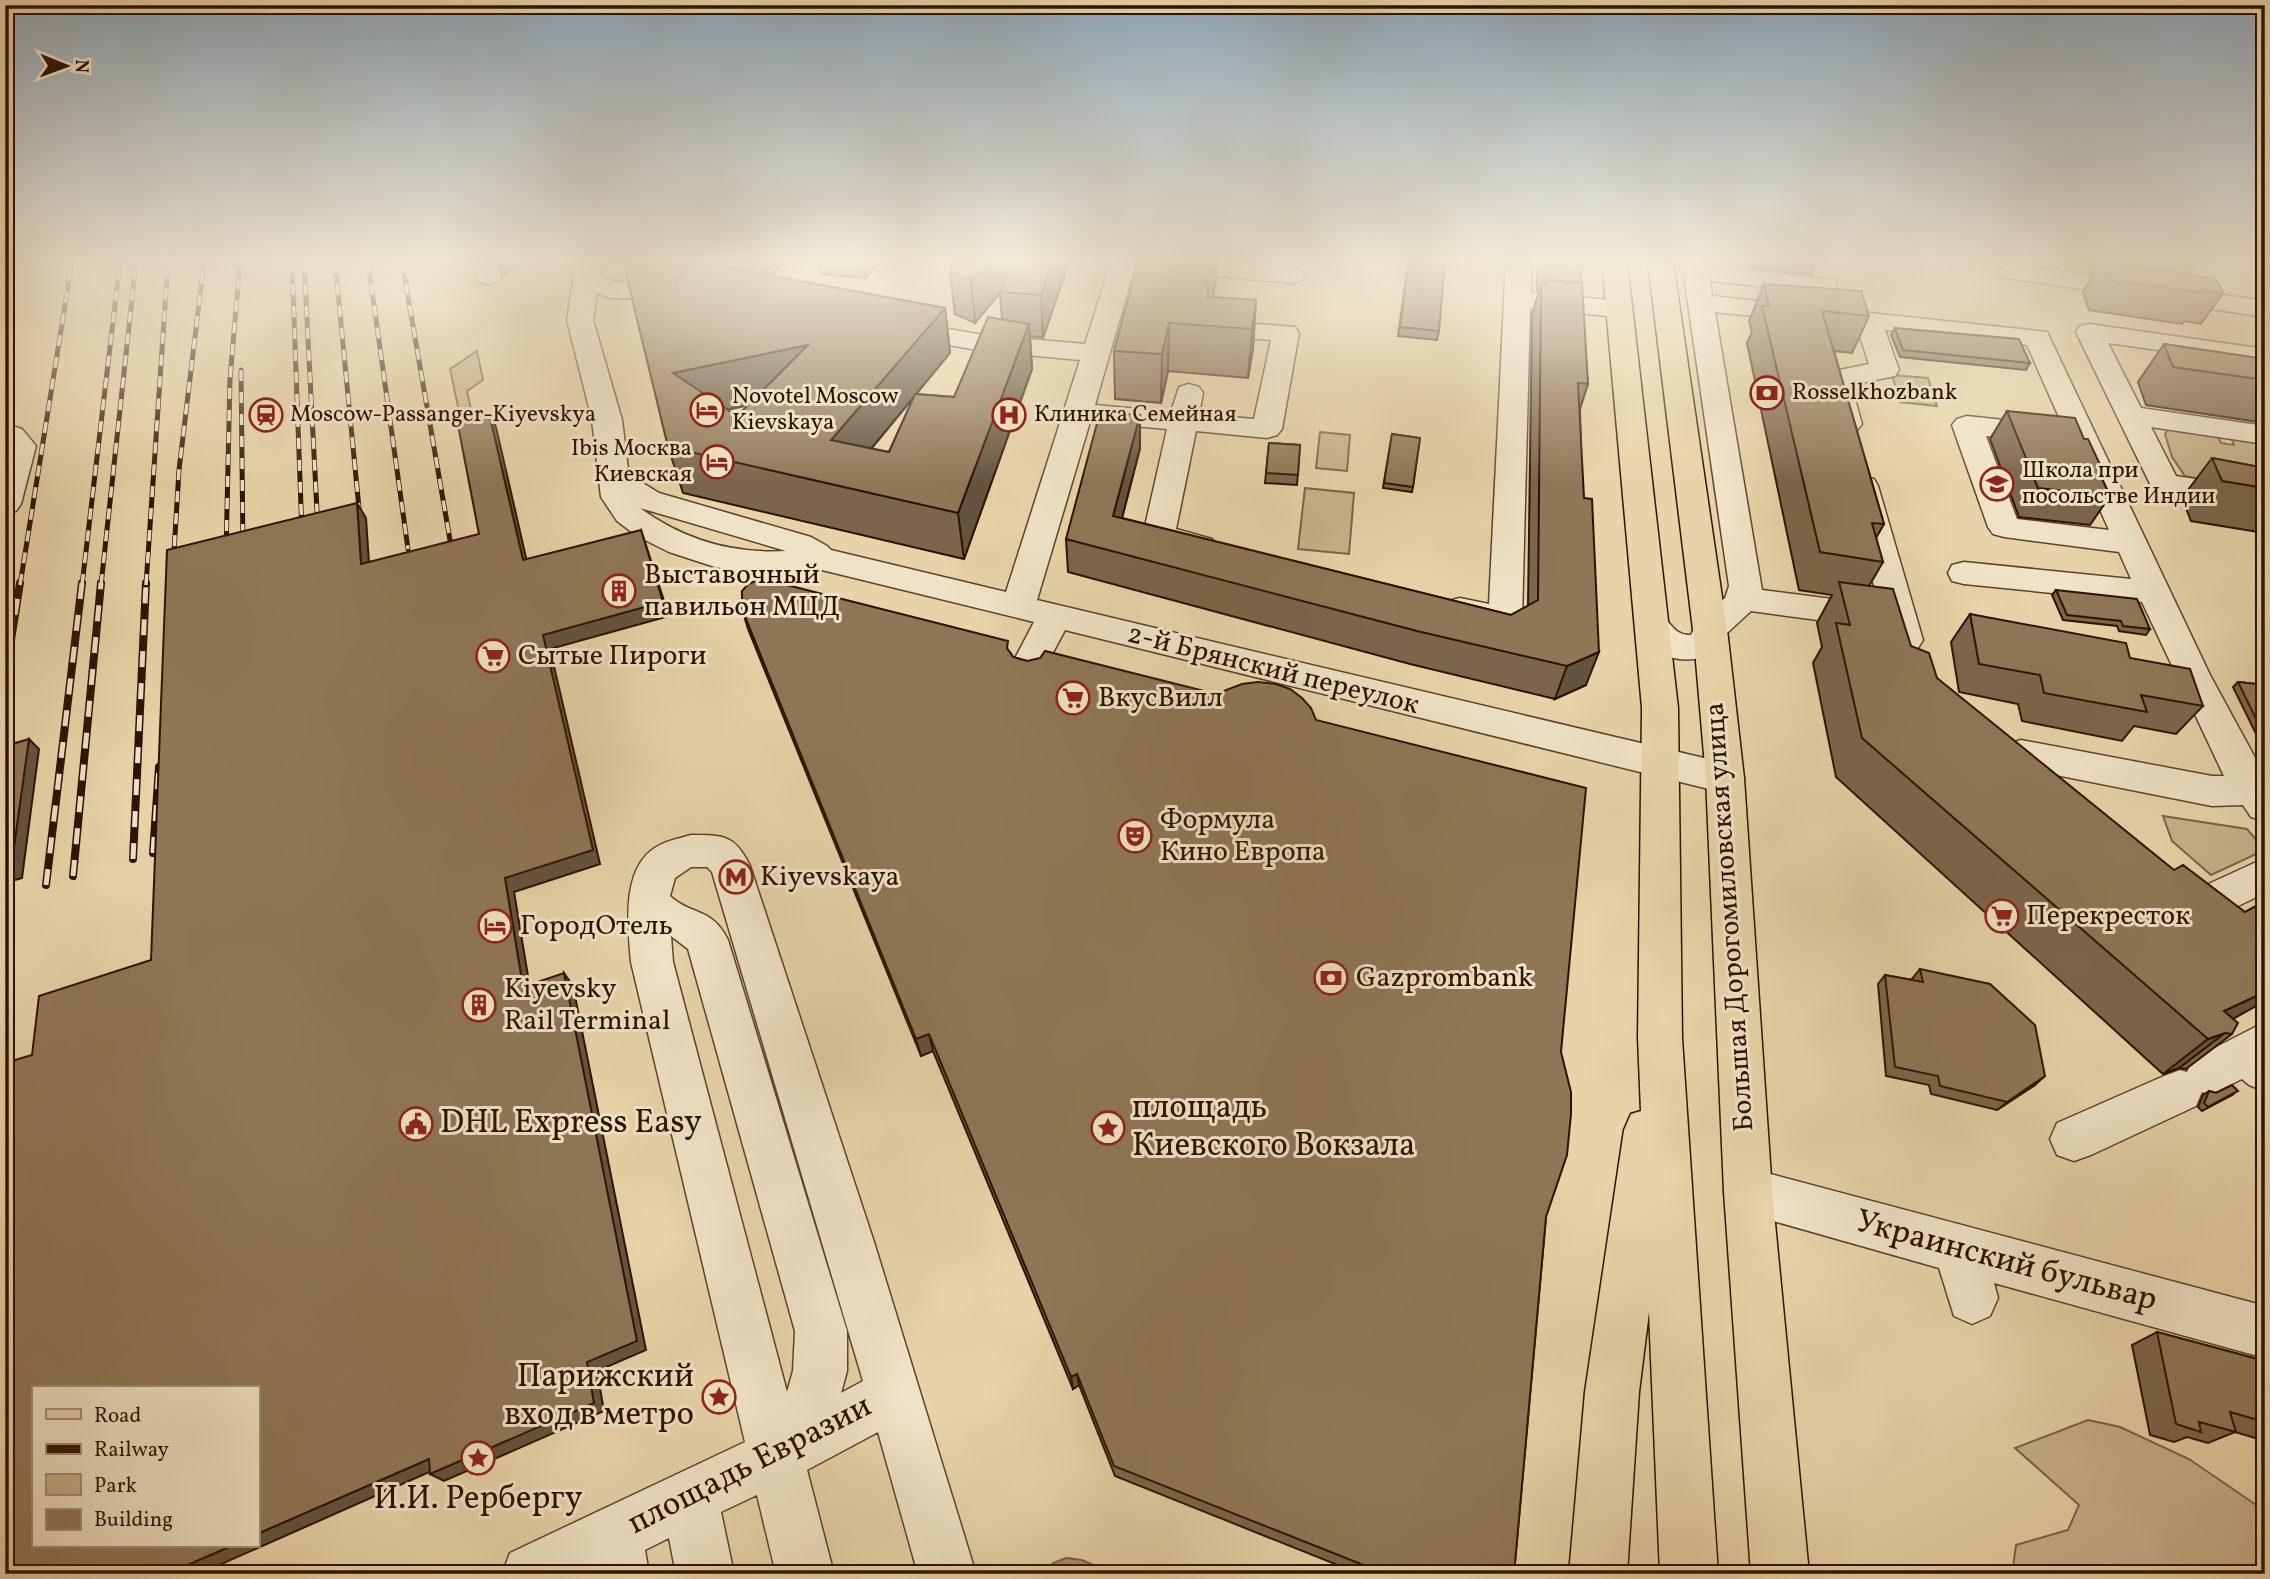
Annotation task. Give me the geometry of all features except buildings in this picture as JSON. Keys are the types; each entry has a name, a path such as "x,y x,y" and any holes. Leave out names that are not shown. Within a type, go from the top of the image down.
{"main road":[{"name":"Большая Дорогомиловская улица","path":"1620,336 1653,624 1662,764 1660,1038 1689,1574"},
{"name":"Большая Дорогомиловская улица","path":"1670,336 1710,634 1725,778 1748,1192 1780,1574"},
{"path":"1598,1574 1612,1392 1660,1038"}],"street":[{"path":"592,336 614,470"},
{"path":"941,336 983,343 1096,353"},
{"path":"1018,607 1101,336"},
{"path":"1077,412 1186,407 1266,429 1284,336"},
{"path":"1438,604 1505,620 1514,336"},
{"path":"1653,624 1663,640 1684,648 1703,645 1744,599 1744,569 1705,336"},
{"path":"1873,336 1885,370 1835,379 1899,618 1916,671"},
{"path":"2037,336 2192,675 2258,798"},
{"path":"2091,336 2164,483 2265,500"},
{"path":"2115,336 2265,357"},
{"path":"1186,407 1158,535 1225,551"},
{"path":"2130,415 2265,435"},
{"path":"2082,438 1967,425 2004,527 2130,543"},
{"path":"5,436 12,435 21,446 5,504"},
{"name":"2-й Брянский переулок","path":"614,470 627,487 648,500 800,544 822,559"},
{"name":"2-й Брянский переулок","path":"614,470 617,497 628,514 680,545 715,556 757,563 822,559 1725,778"},
{"path":"715,556 711,550 712,543 718,536 728,531 750,531"},
{"path":"1964,573 2153,592"},
{"path":"1744,599 1899,618"},
{"path":"1029,666 1054,617"},
{"path":"2152,667 2192,675"},
{"path":"2042,793 2006,752 2258,798"},
{"path":"805,1574 652,962 650,881 668,859 697,849 718,851 730,866 849,1242 947,1574"},
{"path":"2157,887 2188,913 2265,874"},
{"path":"649,901 664,916 691,925 707,940 821,1331 820,1371 808,1411 775,1457"},
{"path":"2074,1139 2233,1066"},
{"name":"Украинский бульвар","path":"1748,1192 2265,1332"},
{"path":"1960,1250 1972,1298"},
{"name":"площадь Евразии","path":"530,1574 616,1555 690,1497 775,1457 893,1394"},
{"path":"690,1497 705,1574"}],"green space":[{"path":"477,351 483,380 467,391 476,432 464,435 450,369"},
{"path":"1892,375 1928,378 1937,406 1900,402"},
{"path":"2170,427 2216,433 2221,443 2234,445 2230,435 2265,440 2265,494 2185,476 2172,457 2165,434"},
{"path":"1320,432 1350,435 1347,471 1316,468"},
{"path":"1305,488 1354,493 1349,554 1298,549"},
{"path":"2163,816 2247,829 2265,850 2211,875 2172,841"},
{"path":"2088,1420 2120,1427 2189,1459 2265,1511 2265,1574 2012,1574 2016,1545 2068,1530 2079,1505 2015,1448"}],"shaded area":[{"path":"1066,1558 1082,1560 1113,1574 1044,1574 1053,1563"}],"railway":[{"path":"20,585 60,336"},
{"path":"82,585 111,336"},
{"path":"101,585 128,336"},
{"path":"146,585 163,336"},
{"path":"173,568 179,470 195,336"},
{"path":"226,553 230,379 234,336"},
{"path":"295,336 302,534"},
{"path":"308,336 318,530"},
{"path":"342,336 359,508"},
{"path":"378,336 408,549"},
{"path":"415,336 450,540"},
{"path":"241,370 243,549"},
{"path":"5,678 20,583"},
{"path":"46,885 82,583"},
{"path":"73,876 101,583"},
{"path":"133,859 146,583"},
{"path":"153,853 159,767"}],"place":[{"name":"Rosselkhozbank","path":"1767,393"},
{"name":"Novotel Moscow Kievskaya","path":"707,410"},
{"name":"Moscow-Passanger-Kiyevskya","path":"266,415"},
{"name":"Клиника Семейная","path":"1009,415"},
{"name":"Ibis Москва Киевская","path":"717,462"},
{"name":"Школа при посольстве Индии","path":"1997,484"},
{"name":"Выставочный павильон МЦД","path":"619,591"},
{"name":"Сытые Пироги","path":"493,656"},
{"name":"ВкусВилл","path":"1073,698"},
{"name":"Формула Кино Европа","path":"1135,836"},
{"name":"Kiyevskaya","path":"736,877"},
{"name":"Перекресток","path":"2002,916"},
{"name":"ГородОтель","path":"495,926"},
{"name":"Gazprombank","path":"1331,978"},
{"name":"Kiyevsky Rail Terminal","path":"479,1005"},
{"name":"DHL Express Easy","path":"416,1124"},
{"name":"площадь Киевского Вокзала","path":"1108,1128"},
{"name":"Парижский вход в метро","path":"719,1397"},
{"name":"И.И. Рербергу","path":"478,1458"}]}
